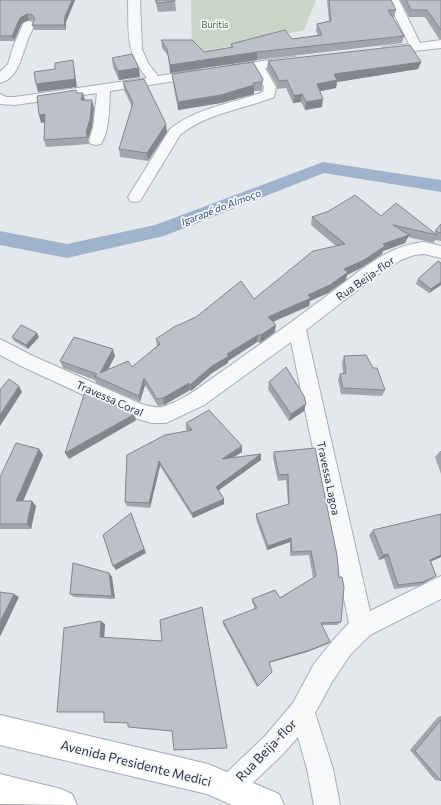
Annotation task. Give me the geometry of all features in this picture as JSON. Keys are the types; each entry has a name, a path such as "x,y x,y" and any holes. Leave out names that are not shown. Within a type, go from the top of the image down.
{"main road":[{"name":"Avenida Presidente Medici","path":"0,730 208,779 268,805"},
{"path":"0,789 61,805"}],"street":[{"path":"134,0 136,49 142,64 156,81"},
{"path":"393,0 416,46"},
{"path":"0,79 11,69 14,64 19,47 29,24"},
{"path":"378,51 441,44"},
{"path":"1,100 15,101 104,89 214,71 302,60"},
{"path":"135,197 175,132 182,126 209,113 269,94 270,87 257,65"},
{"path":"96,141 100,127 104,89"},
{"name":"Rua Beija-flor","path":"297,328 342,292 395,256 412,249 424,248 441,252"},
{"name":"Travessa Coral","path":"0,346 27,361 138,411 152,415 166,416 198,399 297,328"},
{"name":"Travessa Lagoa","path":"297,328 362,627"},
{"name":"Rua Beija-flor","path":"228,788 274,745 302,712 323,673 342,647 362,627 441,586"},
{"name":"Rua Beija-flor","path":"302,712 318,756 324,782 327,805"}],"green space":[{"name":"Buritis","path":"191,0 316,0 304,30 192,54"}],"building":[{"path":"0,0 72,0 65,17 64,25 32,25 35,18 32,15 27,14 20,18 12,36 0,36"},
{"path":"156,0 175,0 175,1 157,3"},
{"path":"329,0 391,0 396,10 388,10 404,36 257,52 170,65 167,49 161,40 192,40 204,52 233,47 231,44 285,30 292,39 322,35 317,24 331,21"},
{"path":"406,0 441,0 441,30 427,10 411,10"},
{"path":"410,45 421,62 334,74 337,80 317,84 323,99 306,102 302,94 294,96 287,80 278,81 278,78 268,61"},
{"path":"132,54 139,68 118,71 112,58"},
{"path":"73,60 75,79 36,84 34,72 55,69 55,63"},
{"path":"253,62 263,79 262,82 253,83 254,85 221,95 178,102 172,74"},
{"path":"144,79 166,124 147,153 119,149 133,103 123,82"},
{"path":"76,90 77,93 83,93 81,100 92,100 90,119 86,133 88,137 44,140 45,114 39,115 37,96"},
{"path":"355,195 381,216 396,203 437,235 393,225 409,235 383,244 385,246 364,260 344,269 348,272 330,285 308,295 311,298 268,317 276,325 227,354 229,356 212,366 190,385 189,383 163,398 157,399 144,378 139,396 94,376 97,374 60,361 74,337 113,349 100,373 128,361 132,367 160,344 156,339 174,327 196,317 241,281 254,299 313,251 345,244 312,217 329,211"},
{"path":"441,224 441,233 435,231"},
{"path":"438,261 441,263 441,282 431,289 418,279"},
{"path":"21,325 37,333 26,345 12,337"},
{"path":"366,355 373,368 377,368 385,390 343,388 340,374 346,373 344,356"},
{"path":"286,367 304,396 306,404 291,414 269,382"},
{"path":"9,379 19,386 0,415 0,390"},
{"path":"85,392 134,413 133,415 65,453"},
{"path":"209,410 242,446 222,459 261,454 216,487 224,499 192,513 159,461 149,503 125,502 127,455 165,435 192,430 186,423"},
{"path":"16,443 39,449 16,501 32,501 27,524 0,524 0,477"},
{"path":"315,448 337,555 339,577 342,577 344,587 341,622 321,623 330,642 310,650 269,662 272,672 258,686 223,621 257,608 252,599 275,590 280,598 316,576 311,551 292,552 291,538 268,546 256,514 289,504 288,474 279,475 274,452"},
{"path":"131,513 144,549 113,566 103,535"},
{"path":"441,514 441,555 430,560 436,576 423,582 398,585 388,554 383,555 373,530"},
{"path":"73,563 109,573 112,596 70,594"},
{"path":"0,592 14,594 0,622"},
{"path":"202,607 227,748 174,750 172,731 128,727 128,723 104,722 104,712 57,712 64,628 101,621 100,637 162,641 160,620"},
{"path":"441,720 441,781 415,751"}],"waterway":[{"name":"Igarapé do Almoço","path":"0,238 67,251 158,231 323,167 441,186"}]}
